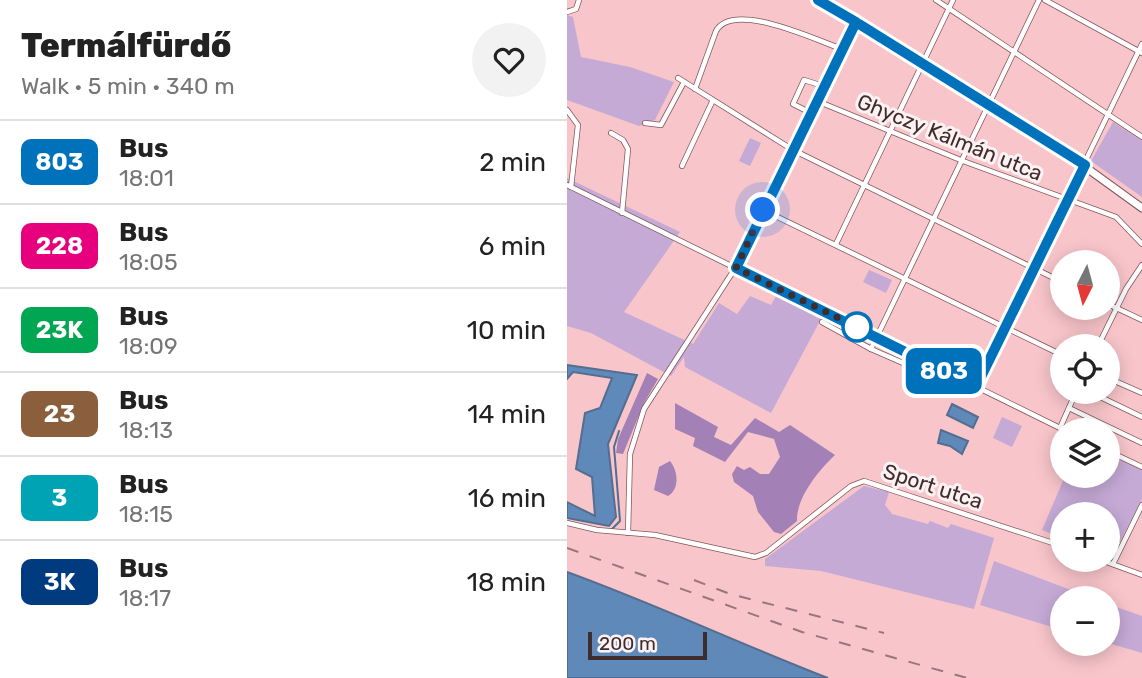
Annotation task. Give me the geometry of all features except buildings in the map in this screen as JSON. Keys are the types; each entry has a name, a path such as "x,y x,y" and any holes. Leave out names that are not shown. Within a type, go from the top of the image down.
{"main road":[{"path":"818,0 990,104 1085,165 1142,208"}],"street":[{"path":"567,12 576,9 579,0"},
{"path":"936,0 1142,137"},
{"path":"836,244 953,0"},
{"path":"871,349 1039,0"},
{"path":"1045,0 1140,52"},
{"path":"695,89 716,31 721,23 730,19 751,18 842,49"},
{"path":"628,533 630,454 641,416 736,268 856,22"},
{"path":"976,387 1142,44"},
{"path":"678,78 713,99 712,102 793,150 1050,276"},
{"path":"811,113 793,104 804,80 823,86"},
{"path":"645,123 661,125 684,82"},
{"name":"Ghyczy Kálmán utca","path":"817,101 963,161 1116,217 1142,244"},
{"path":"682,166 712,102"},
{"path":"567,110 578,125 569,186 1050,423"},
{"path":"611,133 623,140 628,149 622,212"},
{"path":"763,210 1050,349"},
{"path":"1120,301 1142,265"},
{"path":"1120,310 1142,320"},
{"path":"822,322 909,366"},
{"path":"1120,383 1142,393"},
{"path":"1066,418 1071,404"},
{"path":"1115,404 1142,417"},
{"path":"1069,408 1142,443"},
{"path":"1120,457 1142,467"},
{"name":"Sport utca","path":"567,523 588,529 655,535 755,557 767,553 851,486 864,481 1050,542"},
{"path":"1120,550 1142,505"},
{"path":"1120,567 1142,575"}],"shaded area":[{"path":"567,15 573,17 581,57 630,67 674,82 655,120 639,126 567,100"},
{"path":"1113,122 1142,141 1142,197 1091,161"},
{"path":"750,138 761,143 750,166 739,161"},
{"path":"567,178 680,232 624,312 693,344 719,303 737,314 750,296 771,305 776,296 821,319 771,413 685,367 684,357 671,376 591,333 567,326"},
{"path":"869,270 892,280 886,293 863,282"},
{"path":"647,373 658,379 644,403 623,454 616,453 618,439"},
{"path":"675,403 718,427 714,437 731,445 755,418 779,432 790,425 835,455 804,494 797,521 781,534 774,532 758,512 753,496 734,482 732,474 737,466 744,470 750,467 760,474 769,474 780,457 774,439 748,432 725,462 693,446 695,438 675,429"},
{"path":"1002,417 1022,426 1012,447 993,438"},
{"path":"1120,460 1142,470 1142,499 1120,542 1120,502 1054,502 1060,488 1120,488"},
{"path":"670,461 677,480 668,496 654,490 659,467"},
{"path":"864,486 889,492 885,505 892,514 928,524 930,521 948,528 951,524 994,538 974,609 821,571 765,566 765,559"},
{"path":"1050,511 1050,533 1042,530"},
{"path":"994,561 1060,586 1050,586 1050,626 980,605"},
{"path":"1120,608 1142,616 1142,653 1120,647"}],"water":[{"path":"567,365 637,375 608,444 616,517 609,526 567,518 567,502 595,516 592,477 576,469 585,413 600,408 612,378 573,372 567,379"},
{"path":"952,404 978,417 973,428 947,415"},
{"path":"941,430 968,441 962,454 950,446 938,443"},
{"path":"567,572 633,597 828,678 567,678"}],"waterway":[{"path":"611,530 620,521 614,447 619,431"}],"railway":[{"path":"567,548 802,632 967,678"},
{"path":"694,580 730,594 884,633"}],"bus line":[{"name":"803","path":"818,0 856,22 736,268 976,387 1085,165 859,24"}],"route":[{"path":"763,210 736,268 857,327"}]}
